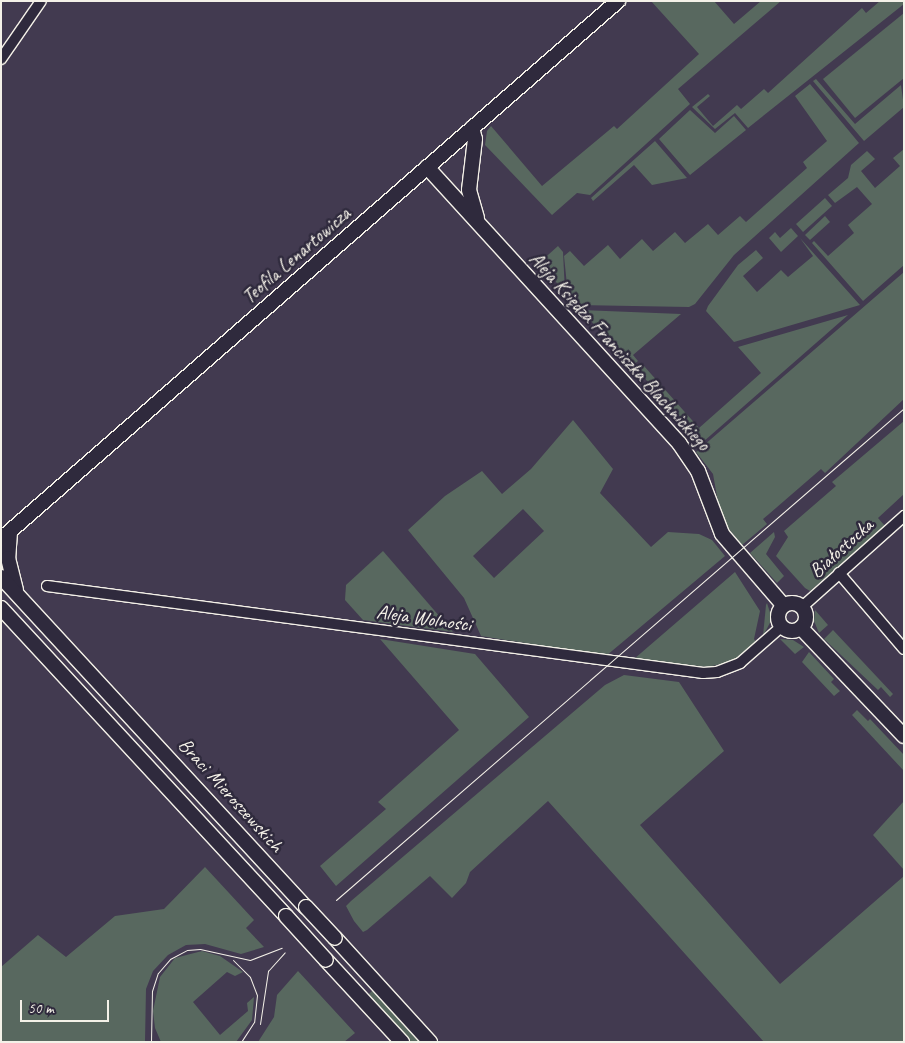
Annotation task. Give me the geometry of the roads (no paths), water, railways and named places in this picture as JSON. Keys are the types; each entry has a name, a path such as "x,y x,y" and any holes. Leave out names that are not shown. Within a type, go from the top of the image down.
{"street":[{"path":"1,59 41,1"},
{"name":"Teofila Lenartowicza","path":"4,535 618,1"},
{"name":"Aleja Księdza Franciszka Blachnickiego","path":"472,128 475,139 470,197 482,228"},
{"name":"Aleja Księdza Franciszka Blachnickiego","path":"427,168 679,443 698,471 722,534 783,606"},
{"name":"Białostocka","path":"802,607 904,516"},
{"path":"4,535 16,590"},
{"path":"838,573 904,649"},
{"name":"Braci Mieroszewskich","path":"1,577 16,590 430,1042"},
{"name":"Aleja Wolności","path":"47,586 703,673 740,664 782,627"},
{"path":"793,602 802,607 806,620 801,628 793,631 782,627 778,613 783,606 793,602"},
{"name":"Braci Mieroszewskich","path":"1,608 402,1042"},
{"path":"801,628 904,736"},
{"path":"340,975 356,962"}],"tram line":[{"path":"336,900 904,408"},
{"path":"151,1042 152,991 158,973 170,959 187,950 200,949 250,960 282,948"},
{"path":"260,1024 268,971 285,952"},
{"path":"233,960 250,977 257,995 254,1022 241,1042"}]}
